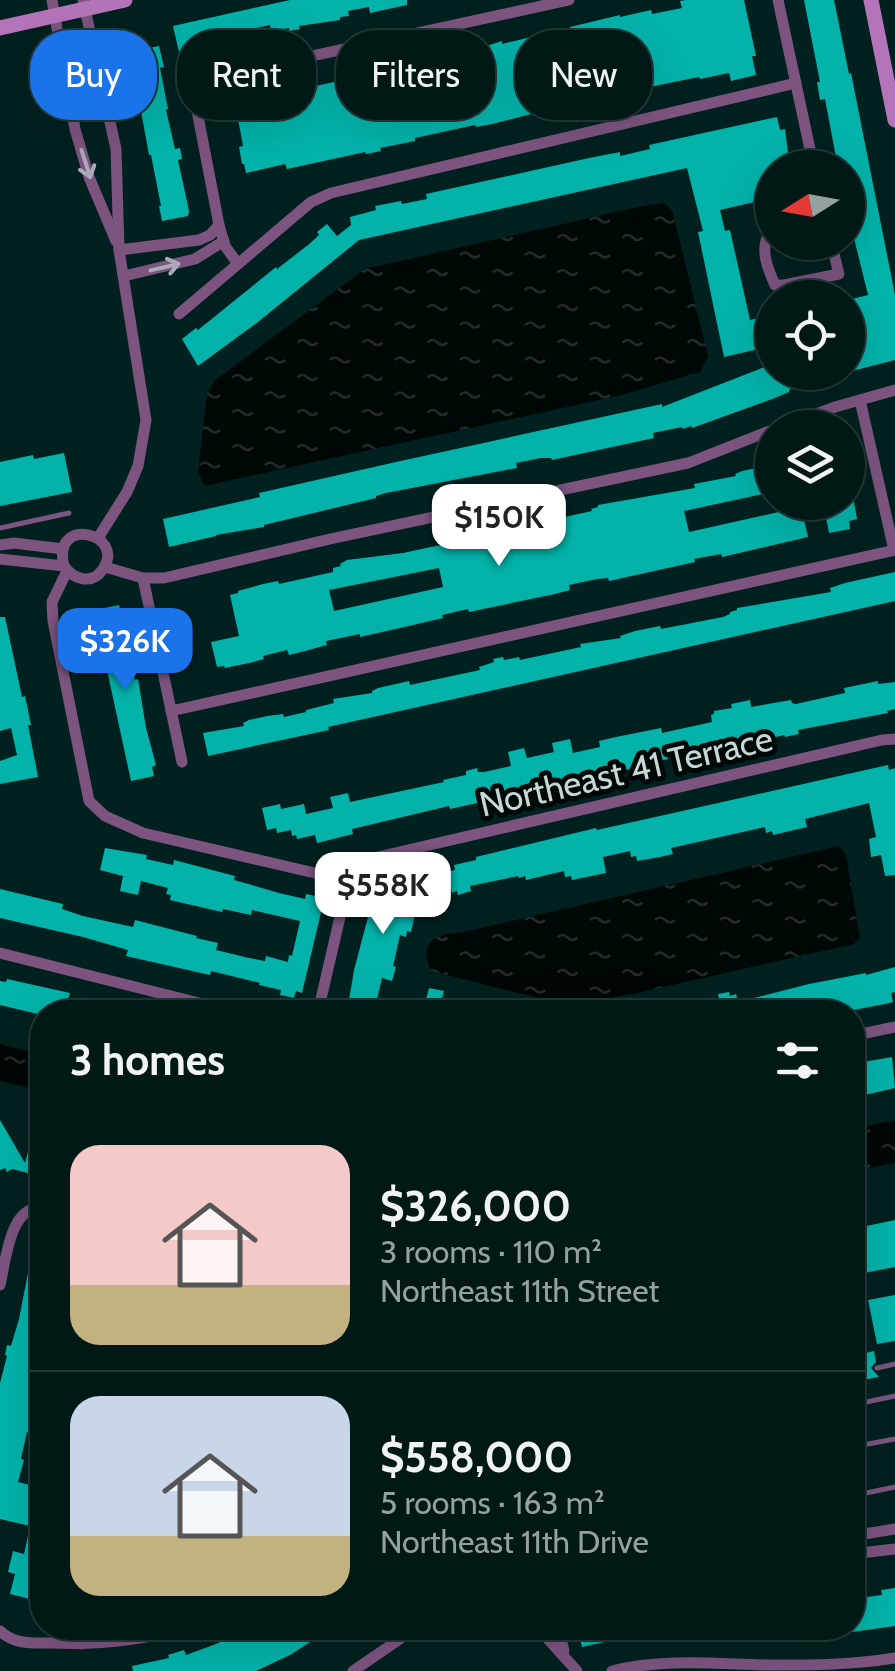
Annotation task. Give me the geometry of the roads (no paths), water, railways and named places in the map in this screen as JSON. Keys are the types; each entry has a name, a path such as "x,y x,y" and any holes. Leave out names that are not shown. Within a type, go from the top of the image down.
{"main road":[{"path":"0,28 54,8 125,0"},
{"path":"871,0 895,120"}],"street":[{"path":"238,264 225,246 193,90 202,80 569,0"},
{"path":"778,0 810,150"},
{"path":"84,4 116,149 119,250 146,420 138,466 127,492 98,538"},
{"path":"54,8 75,129 89,177 119,250"},
{"path":"179,314 311,202 331,193 796,83"},
{"path":"119,250 199,240 220,225"},
{"path":"124,276 195,259 224,240"},
{"path":"766,260 775,284 784,285 838,274 835,260"},
{"path":"831,410 895,390"},
{"path":"171,710 895,550 860,400"},
{"path":"105,567 143,578 164,578 688,463 755,437"},
{"path":"0,559 65,569 81,579 90,579 105,567 108,558 102,542 83,533 73,536 62,549 65,569 52,602 89,801 105,816 144,833 349,878 321,1000"},
{"path":"16,562 18,544"},
{"path":"0,545 62,549"},
{"path":"143,578 182,762"},
{"name":"Northeast 41 Terrace","path":"349,878 356,867 369,859 895,739"},
{"path":"0,953 186,1000"},
{"path":"865,1033 895,1027"},
{"path":"0,1284 15,1226 22,1213 30,1209"},
{"path":"865,1534 895,1529"},
{"path":"865,1552 895,1549"},
{"path":"0,1632 22,1643 134,1640"},
{"path":"81,1640 81,1644"},
{"path":"353,1671 398,1640"},
{"path":"549,1640 577,1671"},
{"path":"561,1640 565,1655"},
{"path":"612,1671 636,1665 740,1667 894,1658 895,1668"}],"lane":[{"path":"0,528 69,513"},
{"path":"878,1368 895,1364"},
{"path":"865,1402 895,1396"},
{"path":"865,1445 895,1439"},
{"path":"865,1493 895,1487"}],"water":[{"path":"664,203 672,210 708,356 700,372 622,395 205,486 198,472 207,394 214,381 365,269"},
{"path":"839,846 846,855 860,938 854,944 633,994 602,1000 546,1000 431,971 426,952 432,941"},
{"path":"0,1044 30,1052 30,1088 0,1081"},
{"path":"895,1120 895,1163 865,1169 865,1126"}]}
